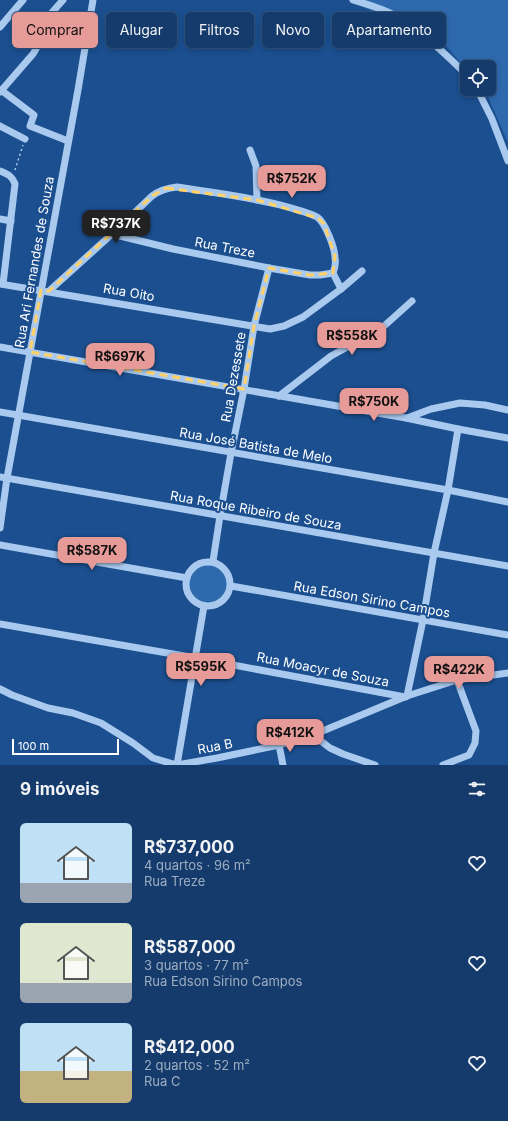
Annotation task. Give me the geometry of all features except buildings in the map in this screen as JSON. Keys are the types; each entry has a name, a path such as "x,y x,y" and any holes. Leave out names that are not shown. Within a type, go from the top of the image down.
{"street":[{"path":"0,26 23,0"},
{"path":"63,0 40,26 36,49 33,54 1,91 34,115 30,126 68,141"},
{"name":"Rua Ari Fernandes de Souza","path":"0,528 4,478 20,414 93,0"},
{"path":"353,0 392,14 405,21 460,69"},
{"path":"480,96 492,119 508,161"},
{"path":"0,126 25,139"},
{"path":"250,150 256,166 257,200"},
{"path":"0,171 10,175 15,184 2,284"},
{"path":"49,291 158,191 166,188 177,187 257,200 308,213 318,218 324,224 335,256 333,273 341,289"},
{"path":"0,219 11,221"},
{"name":"Rua Treze","path":"112,234 173,249 269,268 310,275 328,275 333,273"},
{"name":"Rua Dezessete","path":"213,561 254,326 269,268"},
{"name":"Rua Oito","path":"2,284 270,328 284,326 303,317 341,289 362,271"},
{"path":"279,396 331,356 383,327 412,301"},
{"path":"0,347 406,418 508,438"},
{"path":"406,418 431,408 460,404 485,405 508,410"},
{"name":"Rua José Batista de Melo","path":"0,412 20,414 508,502"},
{"path":"406,696 423,620 434,553 448,490 458,429"},
{"name":"Rua Roque Ribeiro de Souza","path":"4,478 508,566"},
{"path":"0,545 186,578"},
{"path":"206,561 213,561 224,568 228,573 231,579 231,586 225,599 219,604 204,606 192,599 186,585 186,578 194,566 206,561"},
{"name":"Rua Edson Sirino Campos","path":"231,586 508,635"},
{"path":"177,765 204,606"},
{"name":"Rua Moacyr de Souza","path":"0,624 406,696"},
{"name":"Rua B","path":"0,689 48,708 73,713 101,724 153,758 177,765 279,745 314,735 406,696 457,680 508,673"},
{"path":"443,765 469,755 475,743 476,731 457,680"},
{"path":"314,735 330,748 375,765"},
{"path":"279,745 283,765"}],"path":[{"path":"13,178 25,139"}],"highlighted area":[{"path":"166,188 257,200 318,218 324,224 335,256 333,273 310,275 269,268 254,326 244,389 30,352 41,290 49,291 152,196"}],"shaded area":[{"path":"348,0 508,0 508,143 488,96 496,96 496,60 460,60 460,62 446,46 446,12 374,12"},
{"path":"204,563 212,563 223,569 229,580 229,588 223,599 212,605 204,605 193,599 187,588 187,580 193,569"}]}
